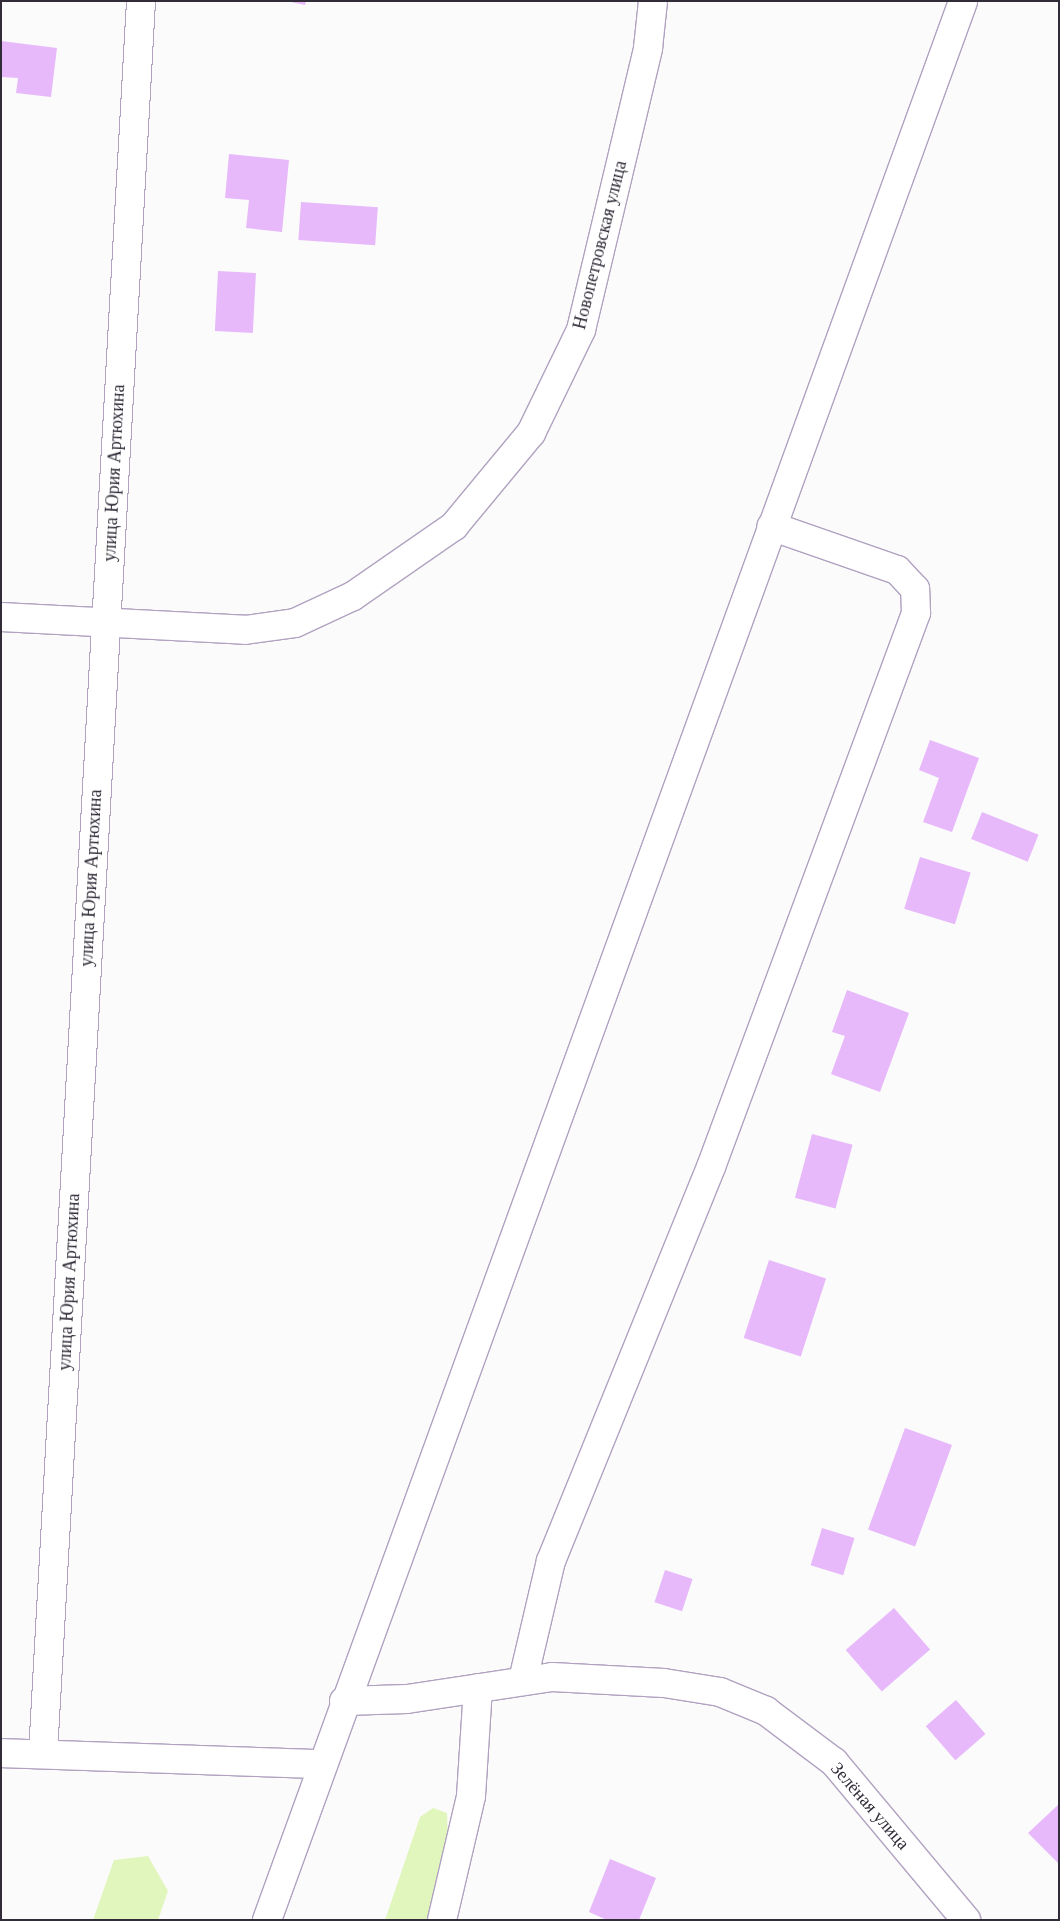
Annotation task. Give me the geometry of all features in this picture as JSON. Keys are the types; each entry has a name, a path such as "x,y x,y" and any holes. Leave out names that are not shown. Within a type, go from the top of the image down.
{"main road":[{"name":"улица Юрия Артюхина","path":"43,1754 141,1"},
{"name":"Новопетровская улица","path":"1,617 105,625 245,630 295,623 353,596 454,526 531,433 581,330 648,48 653,1"},
{"path":"267,1920 344,1700 963,1"},
{"path":"523,1680 551,1561 712,1167 916,613 915,589 897,570 771,526"},
{"name":"Зелёная улица","path":"344,1700 407,1699 552,1677 664,1684 720,1692 766,1711 834,1762 966,1920"},
{"path":"442,1920 471,1796 478,1688"},
{"path":"1,1753 323,1764"}],"green space":[{"path":"433,1808 447,1813 448,1841 427,1920 385,1920 420,1817"},
{"path":"148,1856 168,1891 158,1920 93,1920 114,1860"}],"building":[{"path":"286,1 306,1 305,5"},
{"path":"1,41 57,48 51,97 16,93 18,78 1,77"},
{"path":"229,154 289,160 282,232 246,228 249,200 225,198"},
{"path":"301,202 378,207 375,245 298,240"},
{"path":"218,271 256,273 253,333 215,331"},
{"path":"930,740 979,758 952,832 923,822 939,778 919,770"},
{"path":"982,812 1039,835 1028,862 971,839"},
{"path":"920,857 971,872 955,924 904,909"},
{"path":"847,990 909,1013 880,1092 831,1074 845,1036 832,1032"},
{"path":"812,1134 853,1145 835,1209 795,1198"},
{"path":"769,1260 826,1279 801,1357 744,1338"},
{"path":"905,1428 952,1445 915,1547 868,1529"},
{"path":"822,1528 855,1538 843,1575 811,1565"},
{"path":"665,1570 693,1579 682,1611 654,1602"},
{"path":"894,1608 930,1650 882,1691 846,1650"},
{"path":"956,1700 986,1734 955,1760 926,1726"},
{"path":"1059,1804 1059,1864 1028,1833"},
{"path":"610,1859 656,1878 639,1920 607,1920 589,1912"}]}
